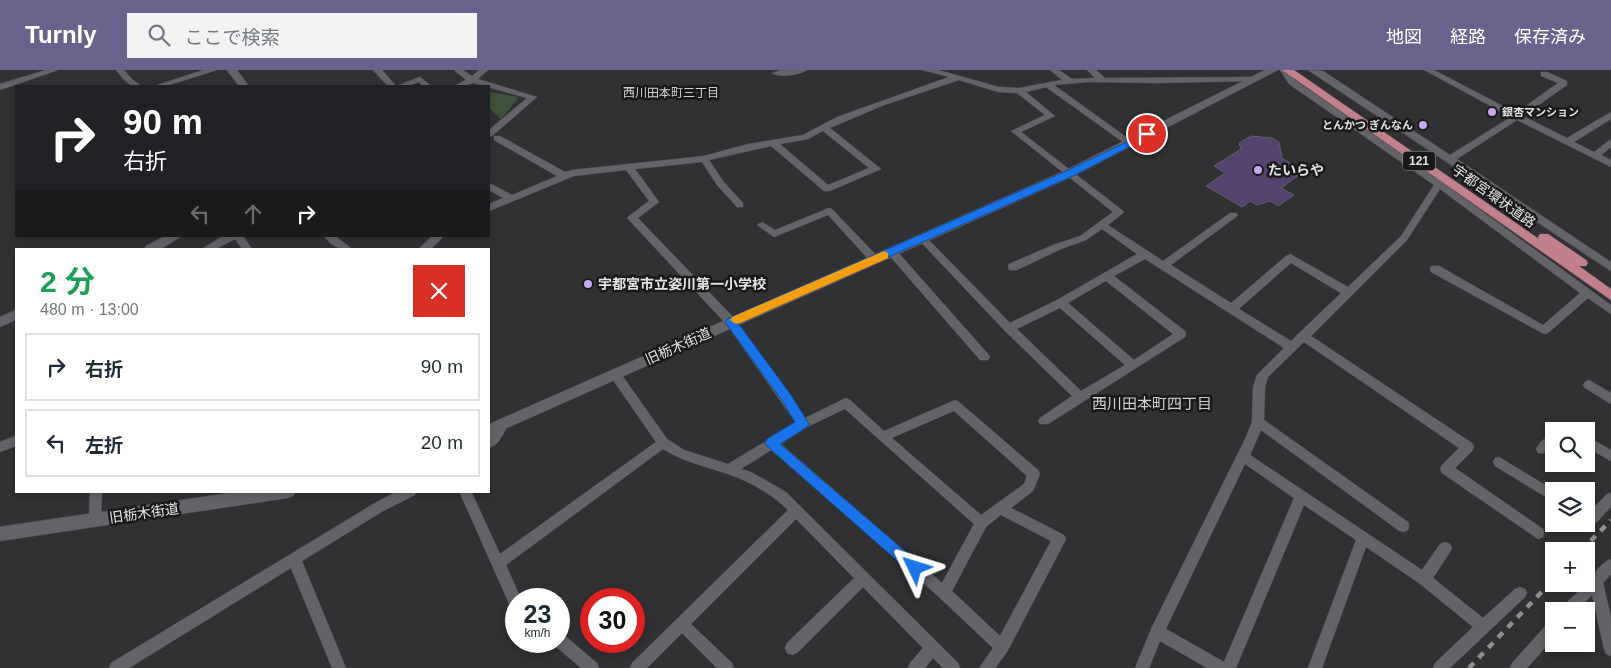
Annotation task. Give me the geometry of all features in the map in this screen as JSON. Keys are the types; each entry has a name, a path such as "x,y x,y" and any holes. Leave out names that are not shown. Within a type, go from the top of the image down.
{"highway":[{"name":"宇都宮環状道路","path":"1285,70 1555,250 1611,283"},
{"name":"宇都宮環状道路","path":"1304,70 1555,250 1611,295"}],"street":[{"path":"0,87 54,70"},
{"path":"120,70 135,85"},
{"path":"161,85 213,70"},
{"path":"232,70 243,85"},
{"path":"377,70 391,85"},
{"path":"458,70 472,80 490,85"},
{"path":"460,85 472,80 484,70"},
{"path":"776,73 803,70"},
{"path":"926,70 959,77 998,89 1019,91 1069,81 1253,79"},
{"path":"1054,70 1069,81"},
{"path":"1091,70 1103,80"},
{"path":"1147,70 1156,81"},
{"name":"旧栃木街道","path":"490,430 1070,174 1273,70"},
{"path":"1285,70 1292,82 1439,184 1611,310"},
{"path":"1312,70 1320,73 1611,267"},
{"path":"1428,70 1516,117 1611,164"},
{"path":"1450,159 1516,117 1564,83 1544,74"},
{"path":"490,208 572,173 704,159 748,147 805,137 881,103 959,77"},
{"path":"404,85 420,79 426,85"},
{"path":"1047,84 1130,144"},
{"path":"490,85 532,97 493,136 565,176"},
{"path":"1013,267 1057,247 1083,238 1119,212 1015,131 1051,116 1019,91"},
{"path":"1567,142 1611,115"},
{"path":"773,143 827,189 876,169 825,128"},
{"path":"1595,156 1611,142"},
{"path":"704,159 720,183 740,205"},
{"path":"629,168 654,202 632,218 731,322 803,424"},
{"path":"1142,668 1157,632 1258,422 1259,387 1263,375 1305,337 1404,238 1439,184"},
{"path":"490,187 510,198"},
{"path":"762,225 774,234 829,211 874,259"},
{"path":"1164,265 1233,215"},
{"path":"1102,225 1293,348"},
{"path":"209,248 230,237"},
{"path":"239,237 245,248"},
{"path":"330,237 334,242 345,248"},
{"path":"425,248 438,237"},
{"path":"152,248 167,238"},
{"path":"922,238 1009,328 1080,396"},
{"path":"892,252 984,357"},
{"path":"1009,328 1061,303 1146,254"},
{"path":"1232,308 1290,258 1350,293"},
{"path":"1435,270 1544,330 1588,292"},
{"path":"1044,420 1080,396 1133,366 1181,334 1106,276"},
{"path":"1061,303 1133,366"},
{"path":"0,322 15,314"},
{"path":"1305,337 1468,446 1446,469 1538,533"},
{"path":"616,374 663,443 680,454 747,476 782,496 953,668"},
{"path":"1589,385 1611,399"},
{"path":"729,470 803,424 846,403 981,523"},
{"path":"882,437 954,405 1034,474 1028,487 981,523 944,593"},
{"path":"1258,422 1403,526"},
{"path":"490,442 499,432 502,424"},
{"path":"0,447 15,441"},
{"path":"497,564 663,443"},
{"path":"771,443 944,593 1002,647"},
{"path":"1542,449 1545,446"},
{"path":"1595,446 1611,456"},
{"path":"1242,456 1424,579 1483,627"},
{"path":"1499,462 1545,491"},
{"path":"95,520 96,493"},
{"name":"旧栃木街道","path":"0,534 95,520 221,496 261,493"},
{"path":"116,668 379,507 408,493"},
{"path":"466,493 509,588"},
{"path":"1229,668 1301,496"},
{"path":"1595,515 1611,498"},
{"path":"986,668 1002,647 1059,539 1000,508"},
{"path":"637,668 796,511"},
{"path":"1315,668 1362,538"},
{"path":"1424,579 1445,548"},
{"path":"294,559 339,668"},
{"path":"1576,602 1611,565"},
{"path":"792,648 863,578"},
{"path":"1596,580 1611,649"},
{"path":"1440,668 1520,593"},
{"path":"682,624 727,668"},
{"path":"1157,632 1220,668"},
{"path":"1517,668 1545,637"},
{"path":"916,668 933,648"},
{"path":"570,649 592,668"}],"green space":[{"path":"490,92 519,97 501,119 490,109"}],"building":[{"name":"たいらや","path":"1251,136 1272,138 1279,142 1282,158 1296,167 1298,176 1281,188 1294,195 1278,206 1270,201 1257,205 1250,201 1242,207 1206,186 1225,173 1214,166 1241,149 1239,143"}],"railway":[{"path":"1590,542 1611,520"},
{"path":"1469,668 1545,588"}],"slow traffic":[{"path":"736,320 884,255"}],"place":[{"name":"銀杏マンション","path":"1492,112"},
{"name":"とんかつ ぎんなん","path":"1423,125"},
{"name":"たいらや","path":"1258,170"},
{"name":"宇都宮市立姿川第一小学校","path":"588,284"}],"district":[{"name":"西川田本町三丁目","path":"671,93"},
{"name":"西川田本町四丁目","path":"1152,403"}],"route":[{"path":"915,568 771,443 803,424 731,322 1070,174 1147,134"}]}
